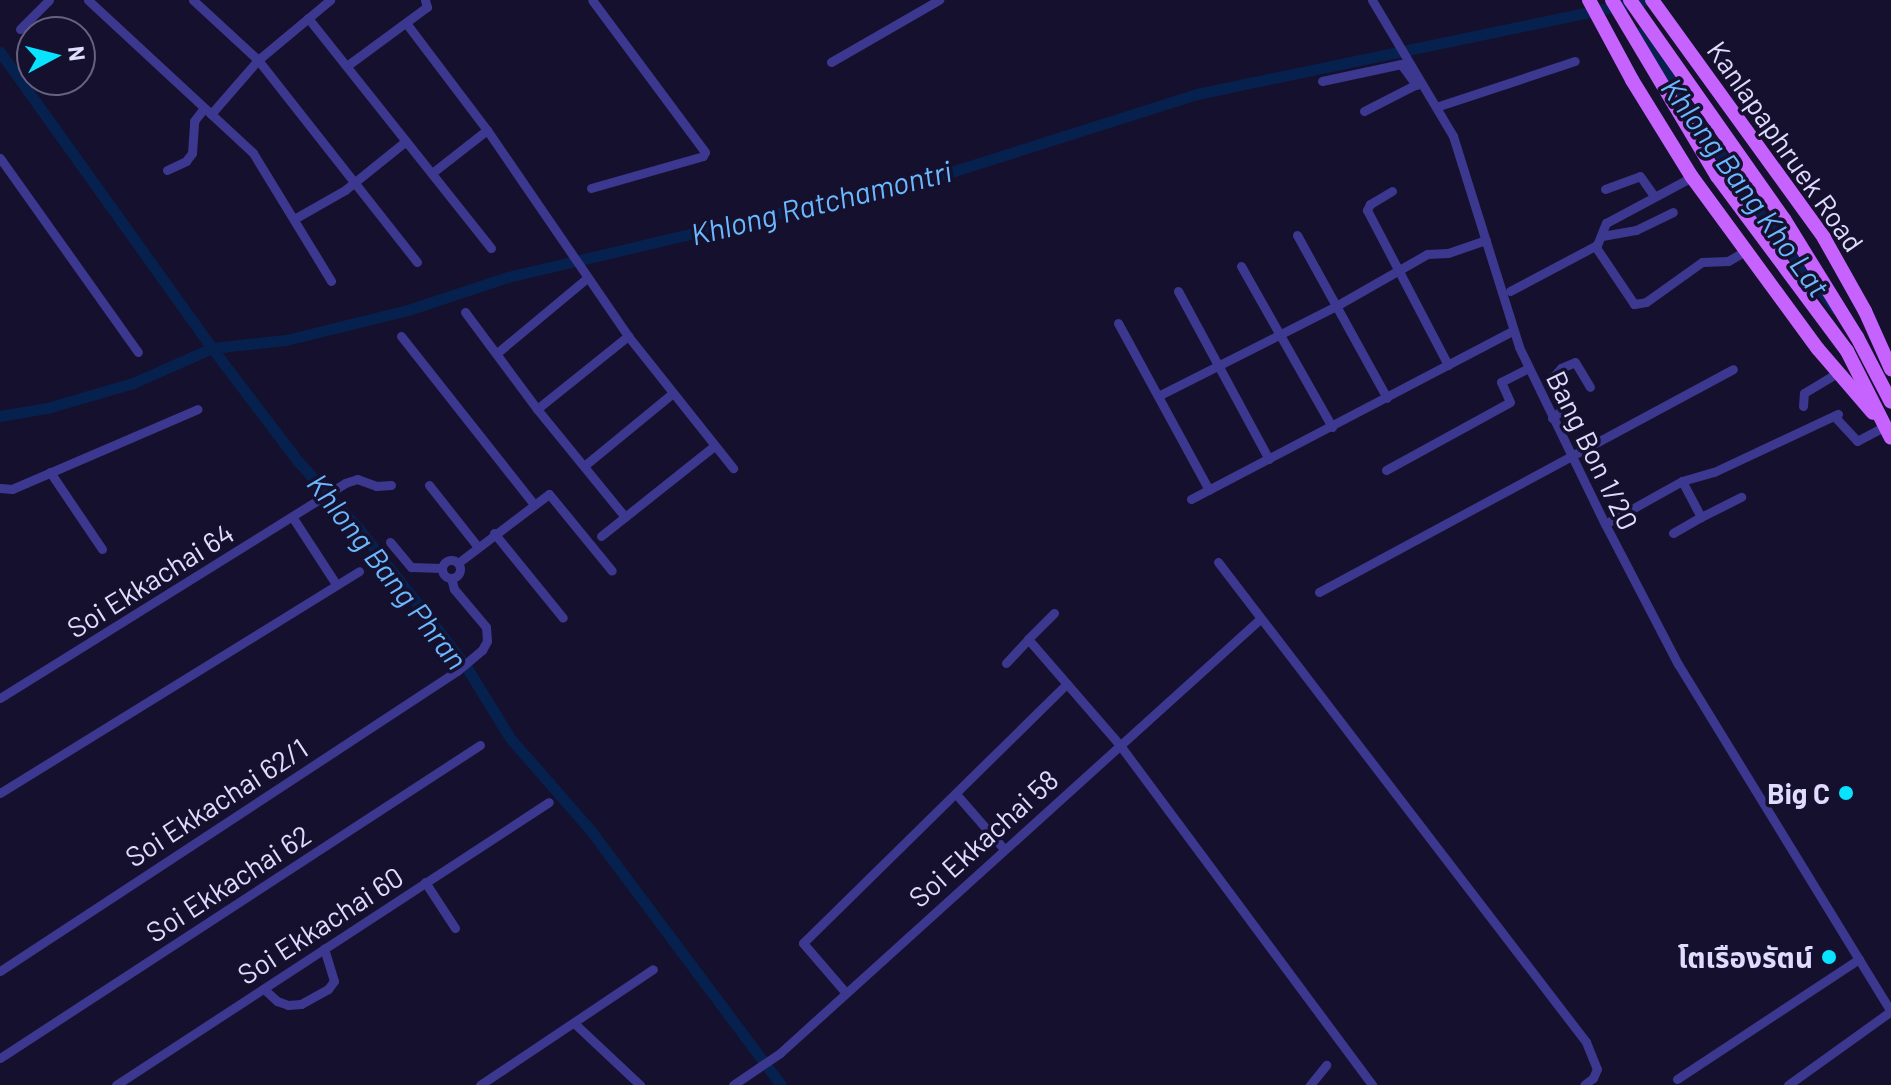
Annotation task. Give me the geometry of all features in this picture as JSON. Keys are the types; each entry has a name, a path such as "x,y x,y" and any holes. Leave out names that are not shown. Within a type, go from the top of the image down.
{"main road":[{"path":"1589,0 1692,177 1837,373 1884,428"},
{"path":"1612,0 1717,176 1860,374 1884,428"},
{"name":"Kanlapaphruek Road","path":"1630,0 1784,219 1857,337 1891,402"},
{"name":"Kanlapaphruek Road","path":"1652,0 1824,238 1865,311 1891,369"}],"street":[{"path":"33,16 49,0"},
{"path":"88,0 253,153 331,281"},
{"path":"193,0 258,60 417,262"},
{"path":"167,170 186,161 192,153 194,121 208,111 258,60 330,0"},
{"path":"348,65 427,7 425,0"},
{"path":"591,188 703,156 705,152 592,0"},
{"path":"831,62 939,0"},
{"name":"Bang Bon 1/20","path":"1372,0 1418,80 1439,106 1467,173 1513,331 1605,524 1692,689 1891,1011"},
{"path":"308,18 491,248"},
{"path":"406,23 487,130 628,336 733,468"},
{"path":"1439,106 1575,61"},
{"path":"1322,81 1401,64 1418,80 1364,111"},
{"path":"432,173 487,130"},
{"path":"294,219 355,182 406,141"},
{"path":"0,158 138,352"},
{"path":"1605,189 1640,176 1654,196"},
{"path":"1510,291 1595,246 1606,223 1692,177"},
{"path":"1392,191 1370,204 1367,210 1448,365"},
{"path":"1602,236 1636,230 1673,212"},
{"path":"1297,235 1387,398"},
{"path":"1158,396 1336,306 1433,252 1448,253 1486,240"},
{"path":"1595,246 1634,304 1646,302 1702,262 1728,261 1745,251"},
{"path":"1241,266 1332,427"},
{"path":"497,353 584,274"},
{"path":"1178,291 1269,459"},
{"path":"465,312 537,409 625,517"},
{"path":"1118,323 1209,490"},
{"path":"1191,499 1513,331"},
{"path":"401,336 533,503"},
{"path":"537,409 628,336"},
{"path":"1552,418 1563,409 1553,377 1561,368 1575,362 1590,387"},
{"path":"1386,470 1510,402 1501,382 1529,368"},
{"path":"1319,592 1572,459 1733,369"},
{"path":"1803,406 1804,393 1837,373"},
{"path":"584,466 673,393"},
{"path":"0,488 12,489 198,409"},
{"path":"1605,524 1682,481 1714,472 1836,415 1857,441 1884,428"},
{"path":"601,536 714,446"},
{"path":"50,472 102,549"},
{"name":"Soi Ekkachai 64","path":"0,698 345,483 357,479 376,486 391,485"},
{"path":"1682,481 1701,517"},
{"path":"429,485 478,547"},
{"path":"458,563 544,495 554,497 612,571"},
{"path":"1673,533 1741,497"},
{"path":"293,518 336,584"},
{"path":"494,533 563,618"},
{"path":"390,542 411,567 442,568 451,578 460,573 458,563"},
{"path":"442,568 449,560 458,563"},
{"path":"1218,562 1586,1042 1597,1069 1593,1078 1584,1085"},
{"path":"0,793 359,571"},
{"name":"Soi Ekkachai 62/1","path":"0,971 457,671 482,650 487,641 486,627 454,589 451,578"},
{"path":"1006,663 1054,613"},
{"name":"Soi Ekkachai 58","path":"733,1085 780,1053 1260,619"},
{"path":"1028,639 1119,744 1372,1085"},
{"path":"846,993 803,943 1067,684"},
{"name":"Soi Ekkachai 62","path":"0,1058 480,745"},
{"path":"956,794 1004,849"},
{"name":"Soi Ekkachai 60","path":"116,1085 549,802"},
{"path":"425,882 455,928"},
{"path":"264,989 277,1001 288,1005 301,1004 328,989 334,981 324,948"},
{"path":"1677,1079 1859,959"},
{"path":"480,1085 653,969"},
{"path":"1788,1085 1891,1011"},
{"path":"574,1023 640,1085"},
{"path":"1310,1085 1326,1065"}],"waterway":[{"name":"Khlong Ratchamontri","path":"0,416 47,408 133,383 212,348 286,340 408,310 508,277 951,172 1197,94 1645,0"},
{"name":"Khlong Bang Kho Lat","path":"1639,33 1760,214 1835,309"},
{"name":"Khlong Bang Phran","path":"0,52 212,348 297,460 358,528 438,630 467,668 510,738 591,831 781,1085"}],"place":[{"name":"Big C","path":"1846,793"},
{"name":"โตเรืองรัตน์","path":"1829,957"}]}
